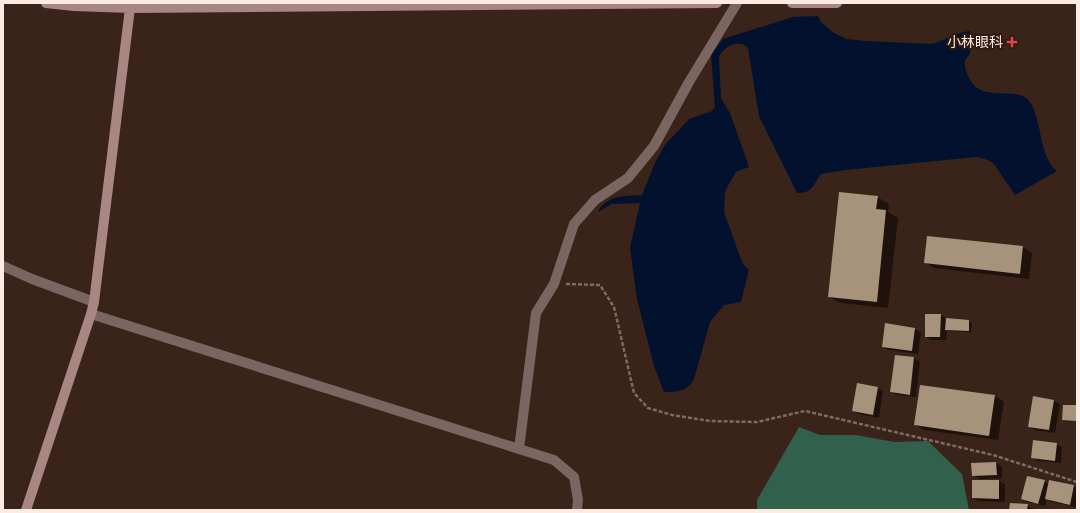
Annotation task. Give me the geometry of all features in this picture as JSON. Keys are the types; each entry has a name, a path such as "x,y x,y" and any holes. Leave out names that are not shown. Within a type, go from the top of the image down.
{"street":[{"path":"46,3 74,6 716,3"},
{"path":"519,450 536,312 554,284 574,224 595,200 628,178 654,146 689,82 737,3"},
{"path":"792,3 837,3"},
{"path":"26,510 94,302 131,5"},
{"path":"3,266 32,279 94,302"},
{"path":"91,314 554,460 574,477 578,500 577,510"}],"path":[{"path":"554,284 600,285 614,307 634,393 648,408 672,415 710,421 757,422 805,410 993,455 1077,482"}],"green space":[{"path":"799,427 820,435 856,435 894,442 928,441 962,474 969,510 757,510 757,500"}],"water":[{"path":"818,16 821,22 834,33 847,39 865,41 931,44 960,33 970,31 970,53 965,60 969,78 975,86 982,90 1017,94 1024,96 1029,101 1037,118 1043,147 1051,164 1057,171 1015,195 994,164 986,159 976,157 845,170 821,174 812,188 806,192 797,193 759,116 748,48 740,44 728,47 719,57 721,98 730,113 749,167 736,172 729,184 725,192 724,212 743,264 749,270 741,302 724,305 710,322 692,383 682,390 664,392 654,366 637,299 630,248 640,203 612,204 598,212 601,206 611,199 623,196 642,195 655,163 665,145 689,119 712,111 715,107 711,55 723,39 793,17"}],"building":[{"path":"839,192 878,196 876,209 886,210 877,302 828,297"},
{"path":"927,236 1023,246 1020,274 924,263"},
{"path":"925,314 941,314 940,337 925,337"},
{"path":"946,318 969,320 969,331 945,330"},
{"path":"885,323 915,328 912,351 882,347"},
{"path":"895,355 914,357 910,395 890,392"},
{"path":"857,383 878,387 873,415 852,411"},
{"path":"920,385 995,395 989,436 914,425"},
{"path":"1033,396 1054,400 1049,430 1028,427"},
{"path":"1063,405 1077,405 1077,421 1062,420"},
{"path":"1033,440 1057,443 1055,461 1031,458"},
{"path":"996,462 997,475 972,476 971,463"},
{"path":"1027,476 1045,480 1038,504 1021,499"},
{"path":"972,480 999,480 999,499 972,498"},
{"path":"1049,480 1074,485 1070,505 1045,499"},
{"path":"1010,503 1028,504 1027,510 1009,510"}],"place":[{"name":"小林眼科","path":"1012,42"}]}
